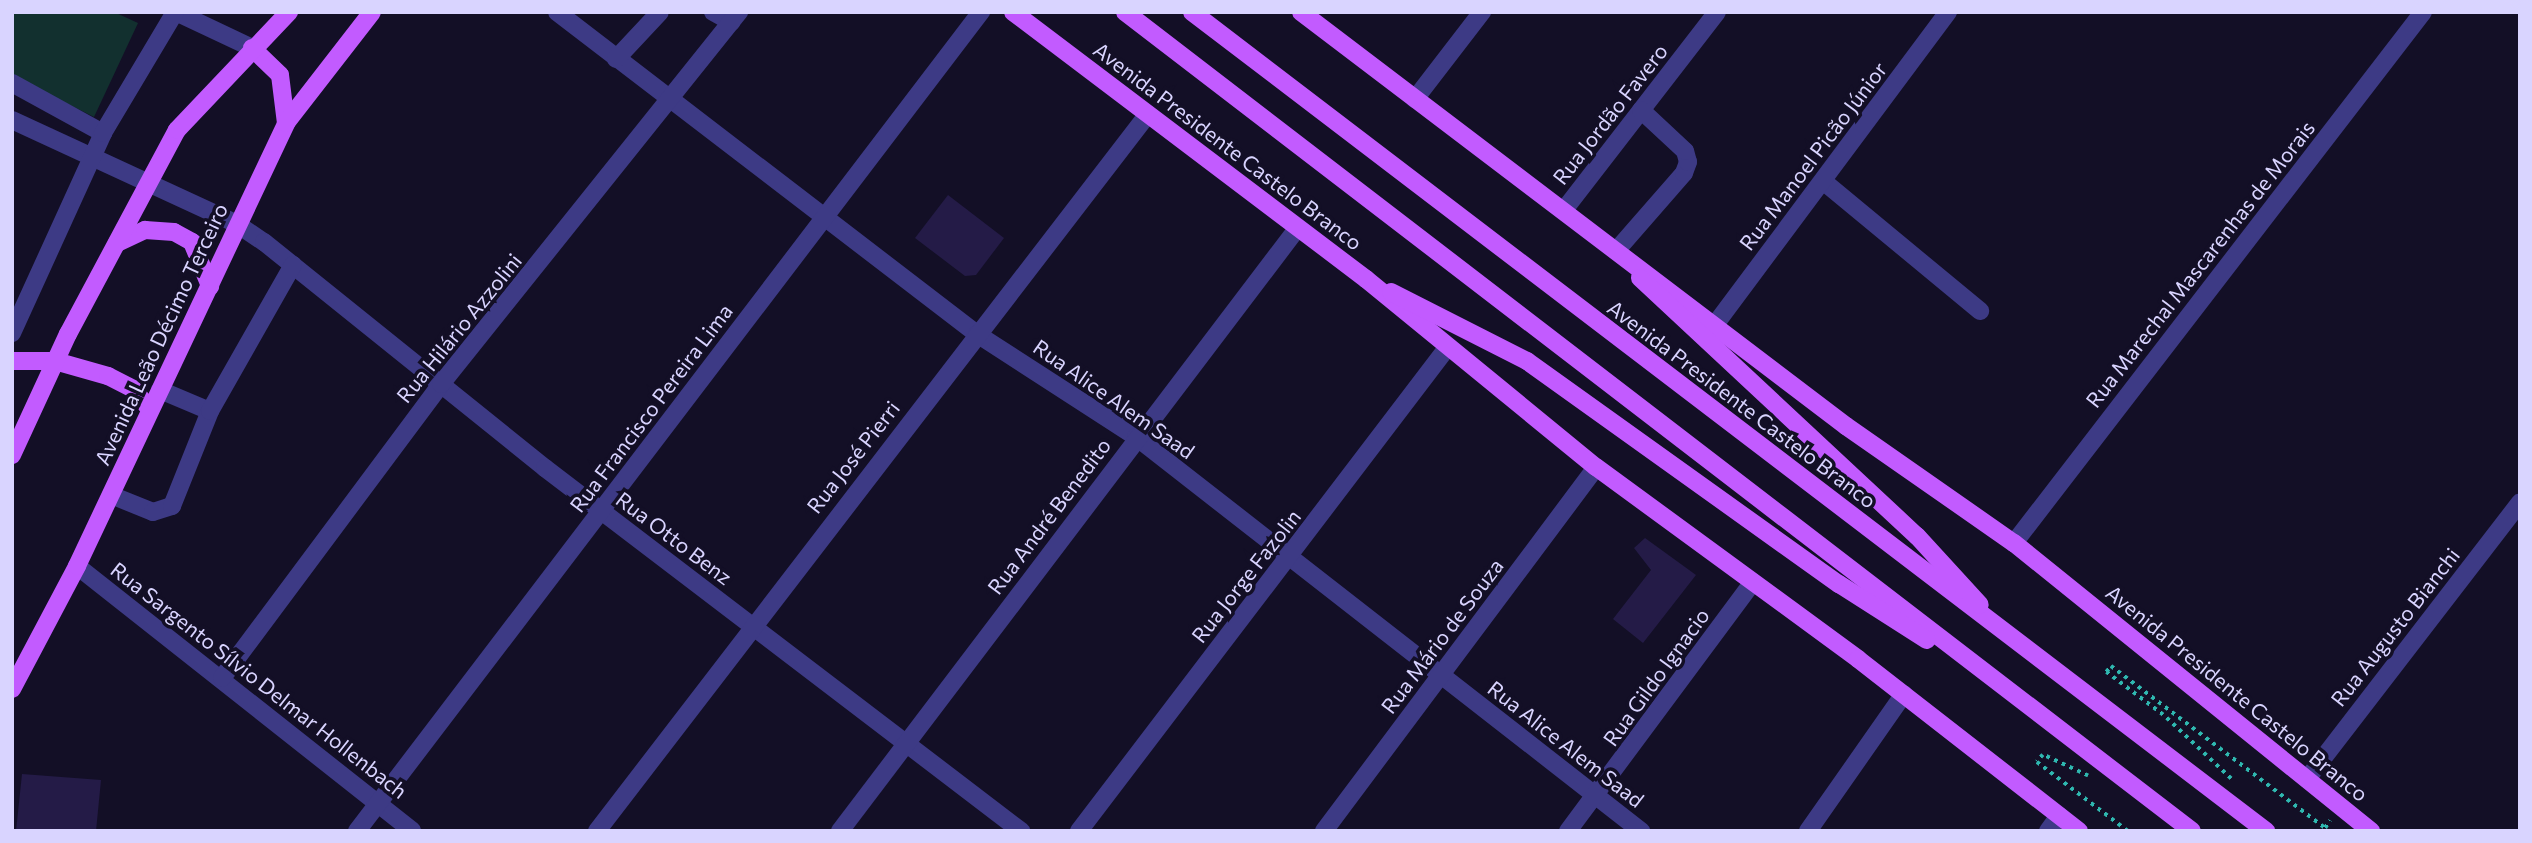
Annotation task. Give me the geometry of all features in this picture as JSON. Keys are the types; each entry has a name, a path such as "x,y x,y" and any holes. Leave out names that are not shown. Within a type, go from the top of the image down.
{"main road":[{"path":"12,455 55,362 177,130 289,12"},
{"name":"Avenida Leão Décimo Terceiro","path":"12,689 77,566 286,123 372,12"},
{"name":"Avenida Presidente Castelo Branco","path":"1013,12 1296,230 1366,279 1447,348 1596,467 1904,694 2054,823 2079,831"},
{"name":"Avenida Presidente Castelo Branco","path":"1125,12 2192,831"},
{"name":"Avenida Presidente Castelo Branco","path":"1192,12 2012,640 2266,831"},
{"name":"Avenida Presidente Castelo Branco","path":"1301,12 1846,426 2014,543 2371,831"},
{"path":"252,48 280,75 286,123"},
{"path":"117,243 145,230 174,232 192,242 210,286"},
{"path":"1620,253 1651,292 1917,536 2012,640"},
{"path":"1366,279 1527,361 1839,584 2024,701"},
{"path":"12,361 55,362 108,376 133,389 150,409"}],"street":[{"path":"12,333 103,133 175,12 252,48"},
{"name":"Rua Alice Alem Saad","path":"557,12 670,103 977,334 1136,437 1641,831"},
{"path":"615,59 660,12"},
{"path":"713,12 735,17"},
{"name":"Rua Francisco Pereira Lima","path":"357,831 981,12"},
{"path":"1415,99 1482,12"},
{"name":"Rua Jordão Favero","path":"1564,210 1717,12"},
{"name":"Rua Manoel Picão Júnior","path":"1714,326 1948,12"},
{"name":"Rua Marechal Mascarenhas de Morais","path":"2014,543 2423,12"},
{"name":"Rua Hilário Azzolini","path":"222,678 440,384 670,103 735,17"},
{"path":"12,83 103,133"},
{"path":"1620,253 1684,173 1688,162 1685,151 1641,110"},
{"name":"Rua José Pierri","path":"597,831 1148,114"},
{"name":"Rua Otto Benz","path":"12,120 237,224 293,265 602,511 1021,831"},
{"path":"1823,181 1980,311"},
{"name":"Rua André Benedito","path":"840,831 1136,437 1296,230"},
{"path":"111,495 153,512 172,506 210,411 293,265"},
{"name":"Rua Jorge Fazolin","path":"1079,831 1447,348"},
{"path":"160,390 210,411"},
{"name":"Rua Mário de Souza","path":"1324,831 1596,467"},
{"name":"Rua Augusto Bianchi","path":"2307,779 2520,502"},
{"name":"Rua Sargento Sílvio Delmar Hollenbach","path":"77,566 222,678 412,831"},
{"name":"Rua Gildo Ignacio","path":"1569,831 1753,582"},
{"path":"1808,831 1904,694"}],"path":[{"path":"2238,786 2163,715 2106,672 2111,666 2325,828 2340,805"},
{"path":"2093,778 2043,755 2037,762 2128,831"}],"green space":[{"path":"13,12 114,12 138,23 94,117 12,76"}],"building":[{"path":"948,195 1004,238 976,275 965,276 915,238"},
{"path":"1645,538 1696,575 1643,643 1613,619 1651,570 1634,548"},
{"path":"22,774 101,780 96,831 16,831"}]}
